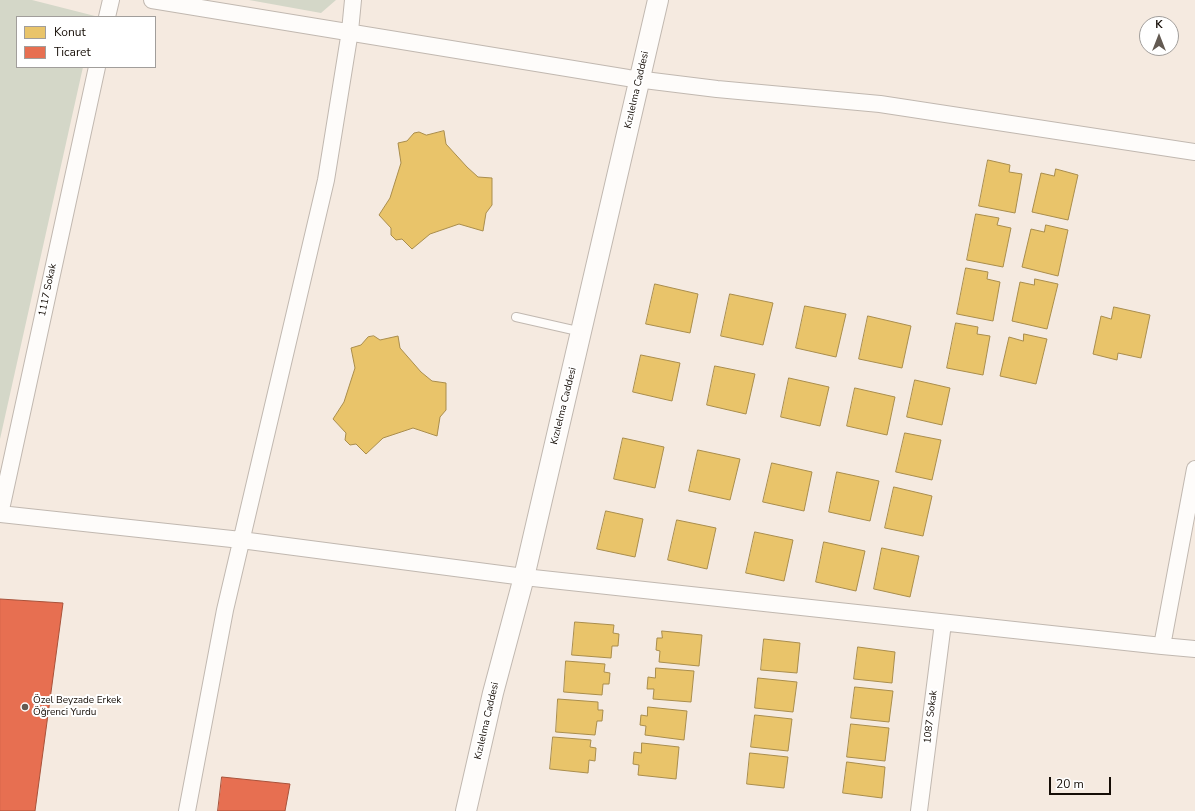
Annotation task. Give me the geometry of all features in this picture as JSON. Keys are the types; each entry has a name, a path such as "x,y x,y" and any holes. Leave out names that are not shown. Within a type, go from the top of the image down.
{"street":[{"path":"107,16 111,0"},
{"path":"152,0 640,79 718,90 880,104 1195,152"},
{"path":"187,811 225,610 326,180 350,31 353,0"},
{"name":"Kızılelma Caddesi","path":"466,811 493,693 524,576 582,332 658,0"},
{"name":"1117 Sokak","path":"0,514 96,68"},
{"path":"1162,646 1195,469"},
{"path":"0,514 241,540 524,576 1195,649"},
{"name":"1087 Sokak","path":"919,811 943,622"}],"lane":[{"path":"516,317 582,332"}],"shaded area":[{"path":"0,0 32,0 95,16 16,16 16,68 83,68 0,439"},
{"path":"249,0 336,0 321,13"}],"building: Konut":[{"path":"444,131 446,144 467,167 478,177 492,178 492,205 486,213 483,231 459,224 430,234 412,249 402,239 396,240 391,235 391,228 379,215 390,198 401,163 398,143 407,141 414,133 419,132 426,135"},
{"path":"988,160 1010,165 1009,172 1022,174 1015,213 979,206"},
{"path":"1056,169 1078,175 1068,220 1032,212 1041,173 1054,176"},
{"path":"976,214 999,218 997,225 1011,228 1003,267 967,260"},
{"path":"1046,225 1068,230 1058,276 1022,267 1031,229 1044,232"},
{"path":"966,268 988,272 987,279 1000,282 993,321 957,314"},
{"path":"1035,279 1058,284 1047,329 1012,321 1020,282 1034,285"},
{"path":"655,284 698,294 690,333 646,324"},
{"path":"730,294 773,303 763,345 721,336"},
{"path":"805,306 846,314 836,357 796,348"},
{"path":"1114,307 1150,315 1141,358 1118,353 1117,360 1093,354 1101,316 1111,319"},
{"path":"868,316 911,326 902,368 859,359"},
{"path":"956,323 978,327 977,334 990,336 983,375 947,368"},
{"path":"1024,334 1047,339 1036,384 1000,376 1009,337 1023,341"},
{"path":"374,336 380,340 398,336 400,348 421,372 432,381 446,383 446,410 440,417 437,436 413,428 383,438 366,454 356,444 350,445 345,440 346,433 333,419 344,402 355,368 351,348 361,345 368,337"},
{"path":"641,355 680,363 672,401 633,392"},
{"path":"715,366 755,374 746,414 707,405"},
{"path":"789,378 829,387 820,426 781,417"},
{"path":"915,380 950,388 942,425 907,417"},
{"path":"855,388 895,397 887,435 847,426"},
{"path":"905,433 941,440 932,480 896,472"},
{"path":"623,438 664,447 655,488 614,479"},
{"path":"698,450 740,459 730,500 689,491"},
{"path":"772,463 812,472 804,511 763,502"},
{"path":"837,472 879,481 870,521 829,512"},
{"path":"894,487 932,496 923,536 885,528"},
{"path":"606,511 643,519 635,557 597,549"},
{"path":"677,520 716,528 707,569 668,560"},
{"path":"755,532 793,540 784,581 746,573"},
{"path":"824,542 865,551 856,591 816,582"},
{"path":"882,548 919,556 910,597 874,589"},
{"path":"575,622 614,625 613,633 619,634 618,646 612,646 611,658 572,655"},
{"path":"662,631 702,635 699,666 659,662 660,651 656,650 657,638 662,638"},
{"path":"764,639 800,643 797,673 761,670"},
{"path":"858,647 895,652 892,683 854,679"},
{"path":"566,661 605,664 604,672 610,673 609,684 603,684 602,695 564,692"},
{"path":"656,668 694,671 691,702 653,699 654,689 647,689 648,677 655,678"},
{"path":"758,678 797,682 793,712 755,708"},
{"path":"855,687 893,691 889,722 851,718"},
{"path":"558,699 598,702 598,710 603,710 602,721 597,721 595,735 556,732"},
{"path":"648,707 687,711 684,740 645,735 646,726 640,725 641,715 647,716"},
{"path":"755,715 792,719 788,751 751,747"},
{"path":"851,724 889,728 885,761 847,757"},
{"path":"553,737 591,740 590,747 596,748 595,761 589,760 588,773 550,769"},
{"path":"642,743 679,747 676,779 638,775 639,765 633,764 634,752 641,753"},
{"path":"750,753 788,757 784,788 747,784"},
{"path":"847,762 885,767 882,798 843,793"}],"building: Ticaret":[{"name":"Özel Beyzade Erkek Öğrenci Yurdu","path":"0,599 63,603 35,811 0,811"},
{"path":"222,777 290,784 285,811 218,811"}],"place":[{"name":"Özel Beyzade Erkek Öğrenci Yurdu","path":"25,707"}]}
